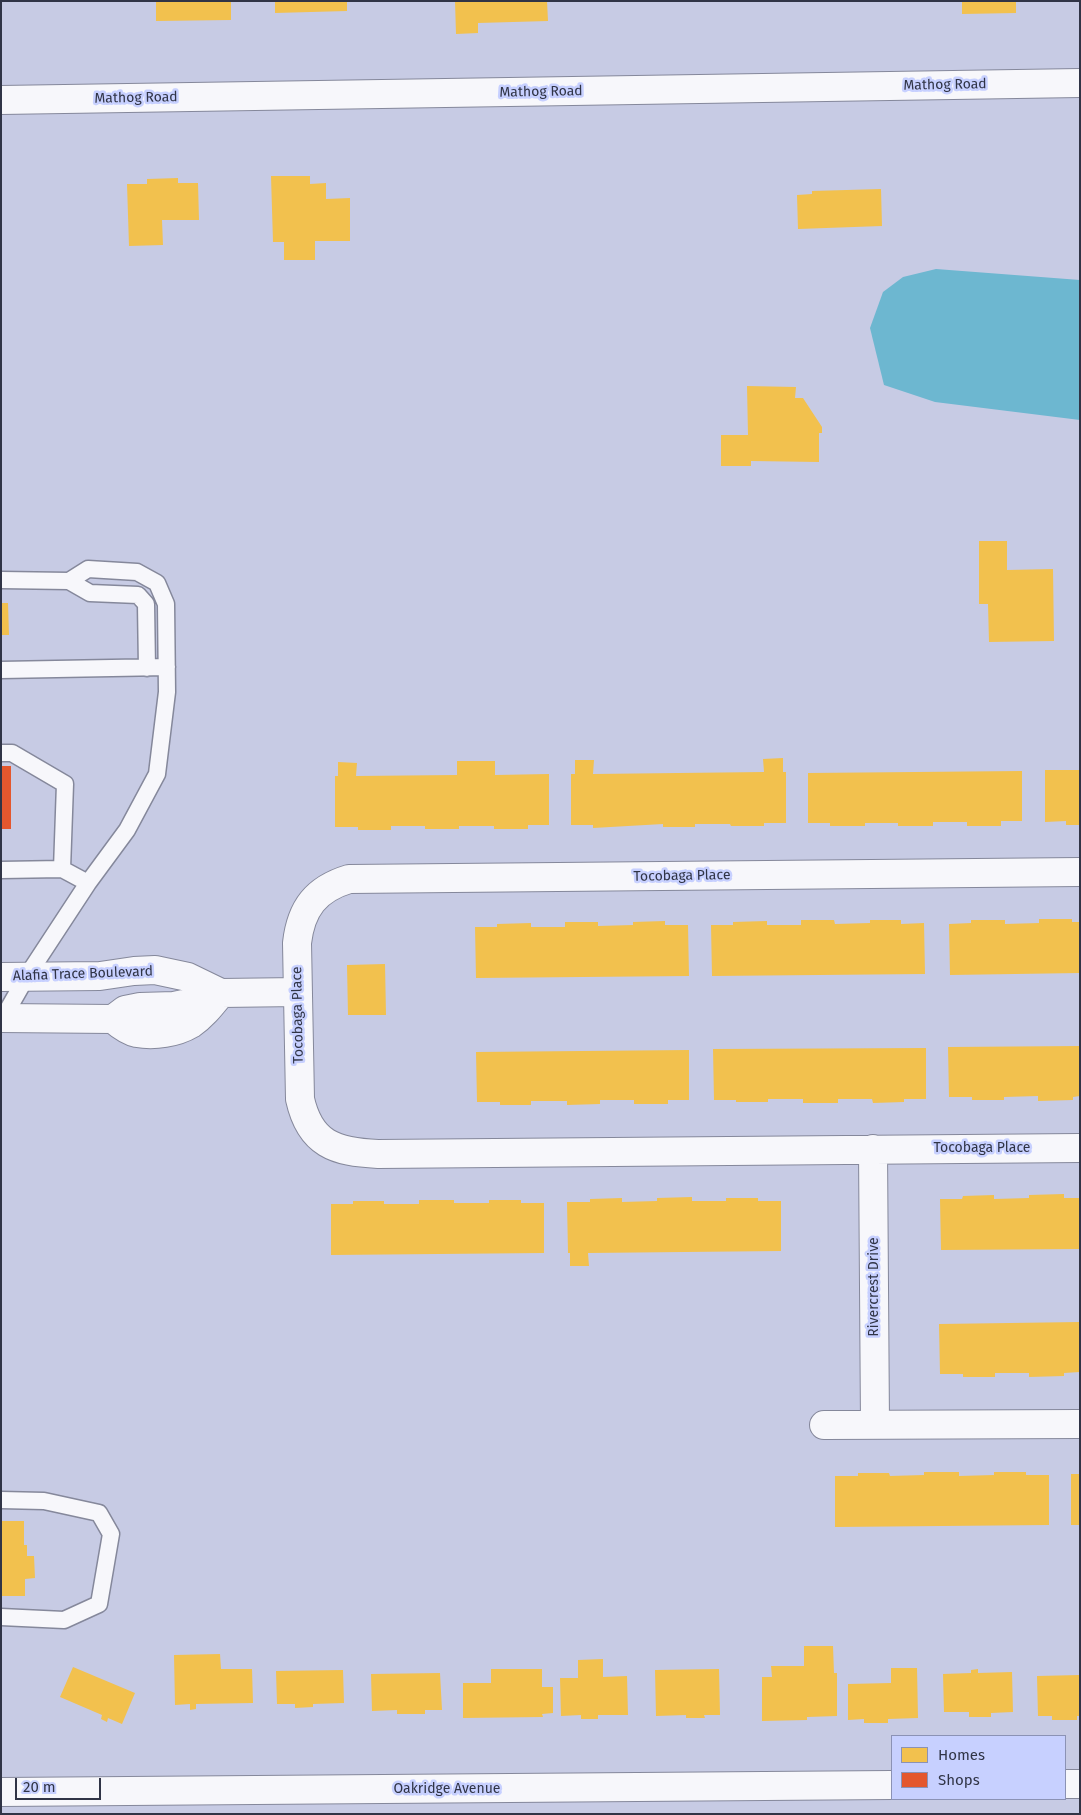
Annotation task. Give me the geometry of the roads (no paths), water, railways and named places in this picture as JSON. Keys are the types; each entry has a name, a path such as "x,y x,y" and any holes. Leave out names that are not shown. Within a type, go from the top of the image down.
{"street":[{"name":"Mathog Road","path":"1,100 1080,83"},
{"name":"Tocobaga Place","path":"1080,872 349,879 327,887 318,894 303,916 298,930 297,943 300,1099 304,1116 312,1130 323,1141 340,1150 378,1154 1080,1148"},
{"name":"Alafia Trace Boulevard","path":"14,976 100,976 155,970 188,977 221,993 298,992"},
{"path":"2,1018 113,1020 137,1033 171,1032 190,1024 206,1011 221,993"},
{"name":"Rivercrest Drive","path":"873,1149 875,1425"},
{"path":"824,1425 1080,1424"},
{"path":"1066,1784 1080,1784"},
{"name":"Oakridge Avenue","path":"1,1792 891,1785"}],"lane":[{"path":"2,1018 14,976 88,883 127,830 157,774 167,692 167,667 166,604 157,583 137,572 88,569 69,581"},
{"path":"1,580 69,581 90,593 138,595 146,604 147,668"},
{"path":"1,670 167,667"},
{"path":"6,753 65,784 62,869"},
{"path":"1,870 62,869 88,883"},
{"path":"1,1500 44,1501 99,1513 111,1534 99,1604 64,1620 1,1617"}],"water":[{"path":"936,269 1080,280 1080,420 935,402 884,385 870,328 883,292 903,277"}]}
